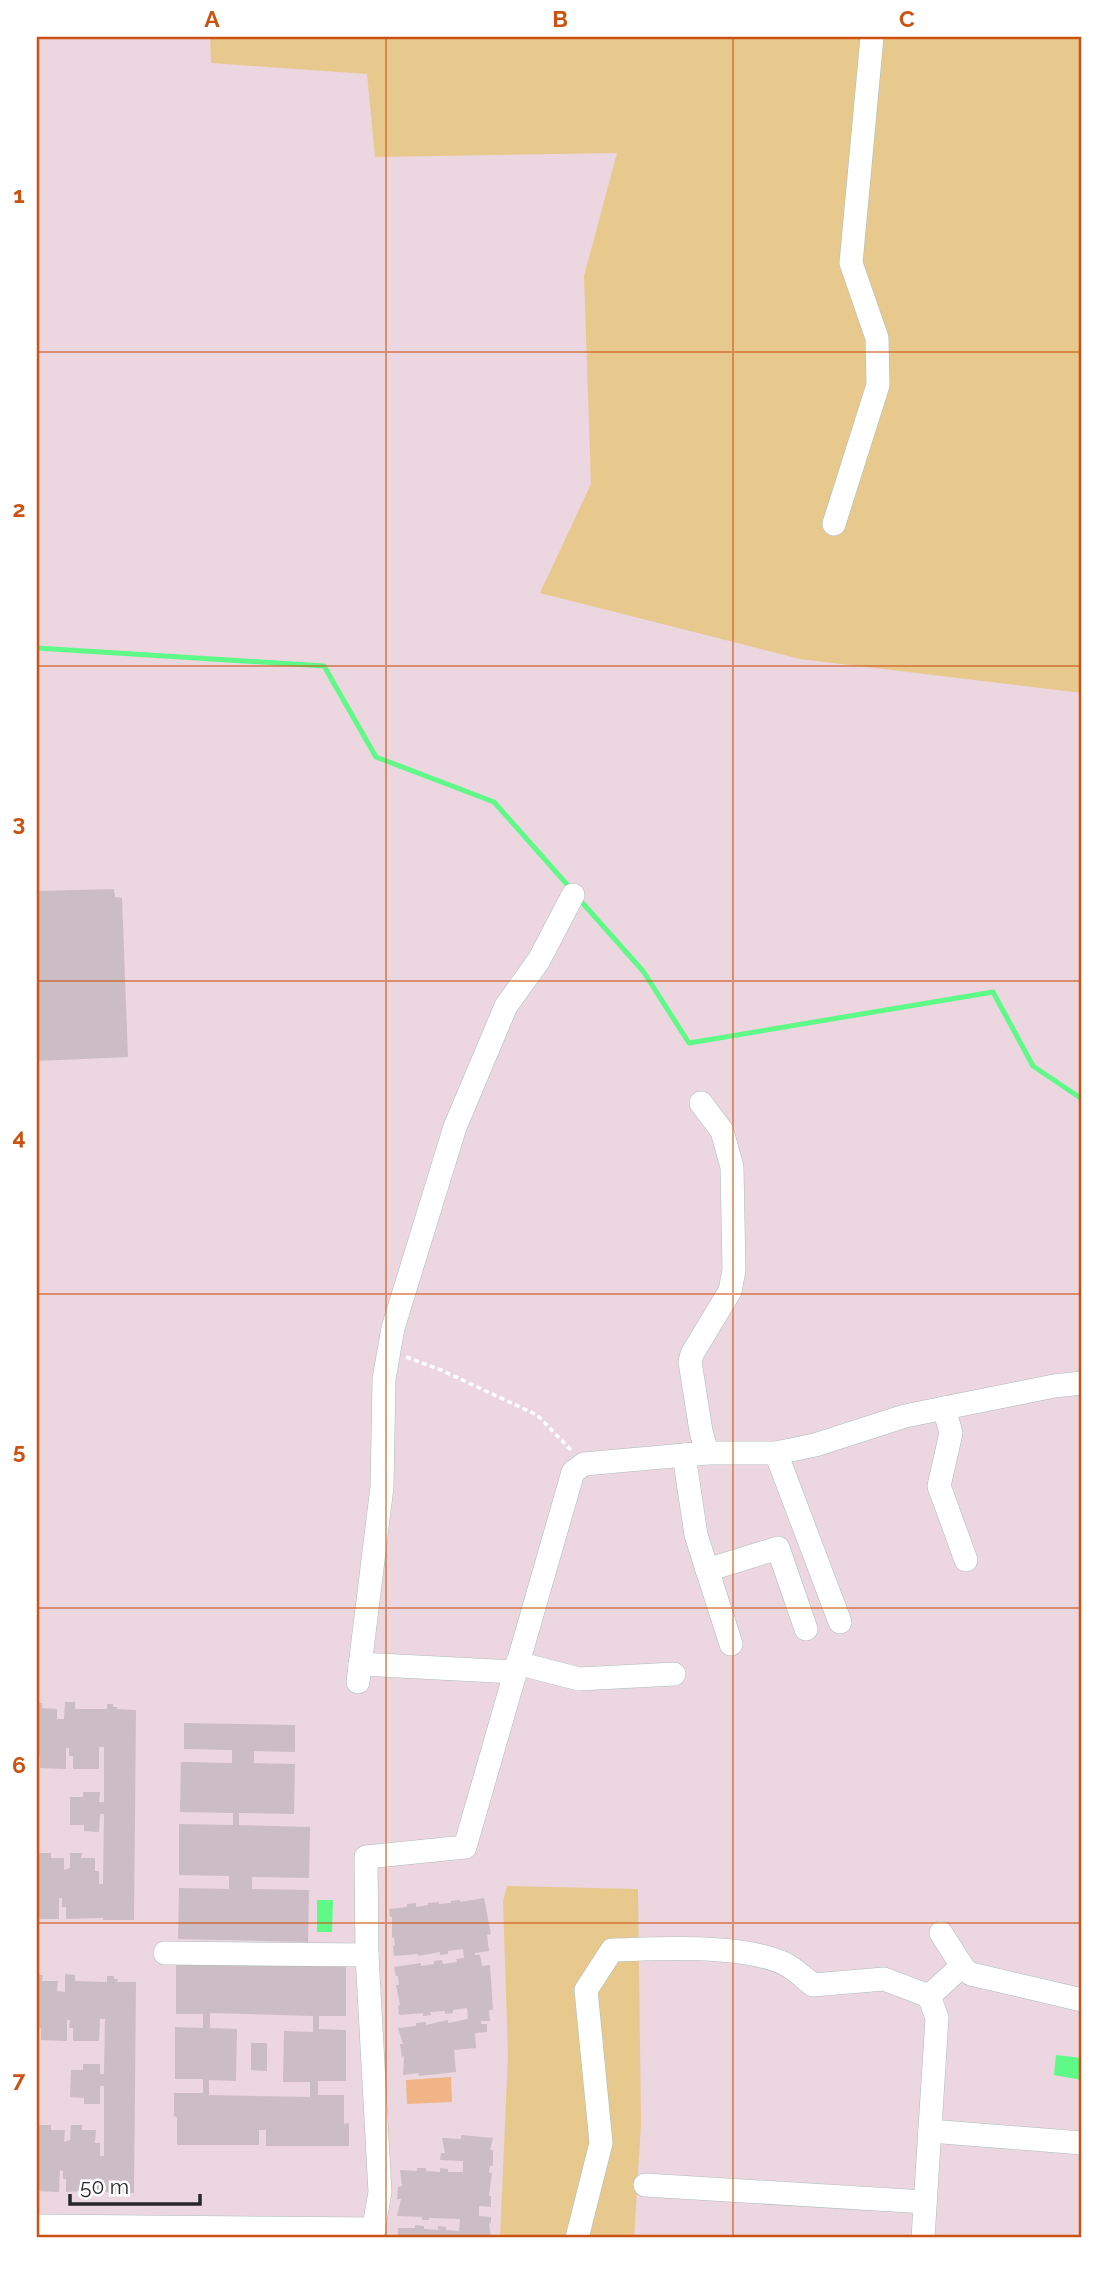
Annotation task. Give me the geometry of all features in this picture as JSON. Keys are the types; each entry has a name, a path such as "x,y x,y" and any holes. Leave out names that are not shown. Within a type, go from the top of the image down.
{"street":[{"path":"834,524 878,385 877,338 851,262 872,37"},
{"path":"573,895 540,960 506,1006 455,1127 393,1328 384,1379 382,1487 359,1673 516,1668 579,1679 674,1674"},
{"path":"701,1103 722,1131 733,1167 734,1270 730,1291 692,1354 690,1362 701,1431 695,1454 696,1535 731,1644"},
{"path":"37,2226 373,2234 380,2192 367,1955 366,1857 465,1847 573,1472 584,1464 695,1454 776,1453 815,1445 905,1416 1054,1386 1082,1383"},
{"path":"944,1408 951,1433 939,1486 967,1560"},
{"path":"776,1453 839,1622"},
{"path":"707,1570 778,1548 806,1629"},
{"path":"941,1933 971,1974 1082,2000"},
{"path":"577,2238 601,2143 586,1990 612,1950 671,1948 754,1954 787,1965 813,1985 884,1979 929,1996 937,2018 923,2238"},
{"path":"165,1953 367,1955"},
{"path":"929,1996 962,1965"},
{"path":"930,2131 1082,2143"},
{"path":"645,2185 925,2202"}],"path":[{"path":"389,1351 442,1370 537,1415 584,1464"}],"shaded area":[{"path":"210,37 1082,37 1082,693 800,659 540,593 591,484 584,276 617,153 375,157 367,74 211,63"},
{"path":"507,1886 638,1889 641,2124 634,2238 500,2238 508,2055 503,1901"},
{"path":"317,1900 333,1900 332,1932 317,1932"},
{"path":"1056,2055 1082,2058 1082,2080 1054,2075"},
{"path":"451,2077 452,2102 407,2104 406,2080"}],"building":[{"path":"114,889 115,897 122,898 128,1057 37,1061 37,891"},
{"path":"65,1702 75,1702 75,1709 107,1709 107,1704 113,1704 117,1709 136,1710 134,1920 66,1919 66,1907 62,1907 62,1898 59,1898 59,1919 37,1919 39,1853 51,1853 51,1858 64,1858 64,1870 70,1868 70,1853 82,1853 81,1858 95,1858 99,1884 103,1884 104,1814 100,1814 99,1832 84,1831 84,1825 70,1825 70,1797 83,1797 83,1792 100,1792 99,1802 104,1802 104,1747 99,1747 99,1769 73,1769 73,1756 69,1756 69,1748 66,1748 66,1769 40,1768 40,1756 37,1756 37,1703 42,1703 42,1708 57,1709 57,1719 64,1719"},
{"path":"184,1723 295,1725 295,1752 254,1751 254,1763 295,1764 294,1814 239,1813 239,1825 310,1827 309,1878 252,1877 252,1889 309,1890 308,1942 178,1939 179,1888 229,1889 229,1876 179,1875 179,1824 233,1825 233,1813 180,1812 181,1762 232,1763 232,1750 184,1749"},
{"path":"484,1898 491,1934 487,1935 489,1951 475,1955 480,1955 482,1966 490,1965 493,2010 489,2010 490,2021 481,2021 481,2024 487,2024 487,2032 475,2033 476,2048 454,2050 456,2072 403,2075 404,2056 402,2057 400,2044 403,2044 398,2028 416,2026 416,2023 426,2022 426,2025 468,2019 467,2008 445,2014 445,2011 430,2012 431,2015 423,2016 423,2013 399,2015 396,1985 399,1985 394,1967 421,1963 421,1966 442,1960 443,1964 464,1958 463,1949 440,1955 440,1952 394,1956 395,1945 389,1909 407,1907 407,1904 416,1903 416,1907 428,1903"},
{"path":"176,1964 346,1965 346,2016 319,2016 319,2029 346,2030 346,2081 318,2081 318,2095 344,2095 344,2124 349,2123 349,2146 266,2146 266,2130 259,2130 259,2145 177,2145 174,2093 203,2093 203,2079 175,2079 175,2027 203,2028 203,2014 176,2014","holes":["210,2013 313,2016 313,2032 284,2031 283,2082 310,2082 310,2097 209,2095 209,2080 236,2081 237,2029 210,2028"]},
{"path":"65,1974 75,1975 75,1981 107,1982 107,1976 114,1976 114,1979 118,1979 117,1982 136,1982 134,2193 103,2190 66,2192 66,2179 63,2179 63,2171 60,2170 59,2192 37,2191 39,2125 51,2125 51,2130 65,2130 64,2142 70,2140 71,2125 82,2125 82,2130 96,2130 95,2143 100,2143 100,2156 104,2156 104,2086 100,2086 100,2104 84,2104 84,2098 70,2097 71,2070 83,2070 83,2064 100,2064 100,2074 104,2074 105,2019 100,2019 99,2041 73,2041 73,2028 69,2028 70,2020 67,2020 67,2041 41,2040 41,2028 37,2028 37,1975 43,1975 42,1981 58,1981 57,1991 65,1992"},
{"path":"251,2043 267,2043 267,2071 251,2070"},
{"path":"461,2135 493,2138 490,2150 493,2150 493,2166 490,2166 489,2173 492,2173 489,2196 491,2207 479,2206 479,2216 491,2217 491,2238 400,2238 398,2228 415,2228 415,2225 424,2226 424,2229 438,2230 438,2226 459,2231 460,2219 422,2220 422,2217 397,2216 401,2199 397,2199 398,2187 402,2186 400,2170 417,2171 417,2168 426,2168 426,2171 440,2172 440,2168 448,2169 448,2172 463,2172 463,2161 440,2160 441,2153 445,2153 442,2138 461,2139"}],"waterway":[{"path":"37,648 324,666 376,757 494,802 571,889"},
{"path":"579,899 643,971 689,1043 993,992 1033,1066 1082,1099"}]}
